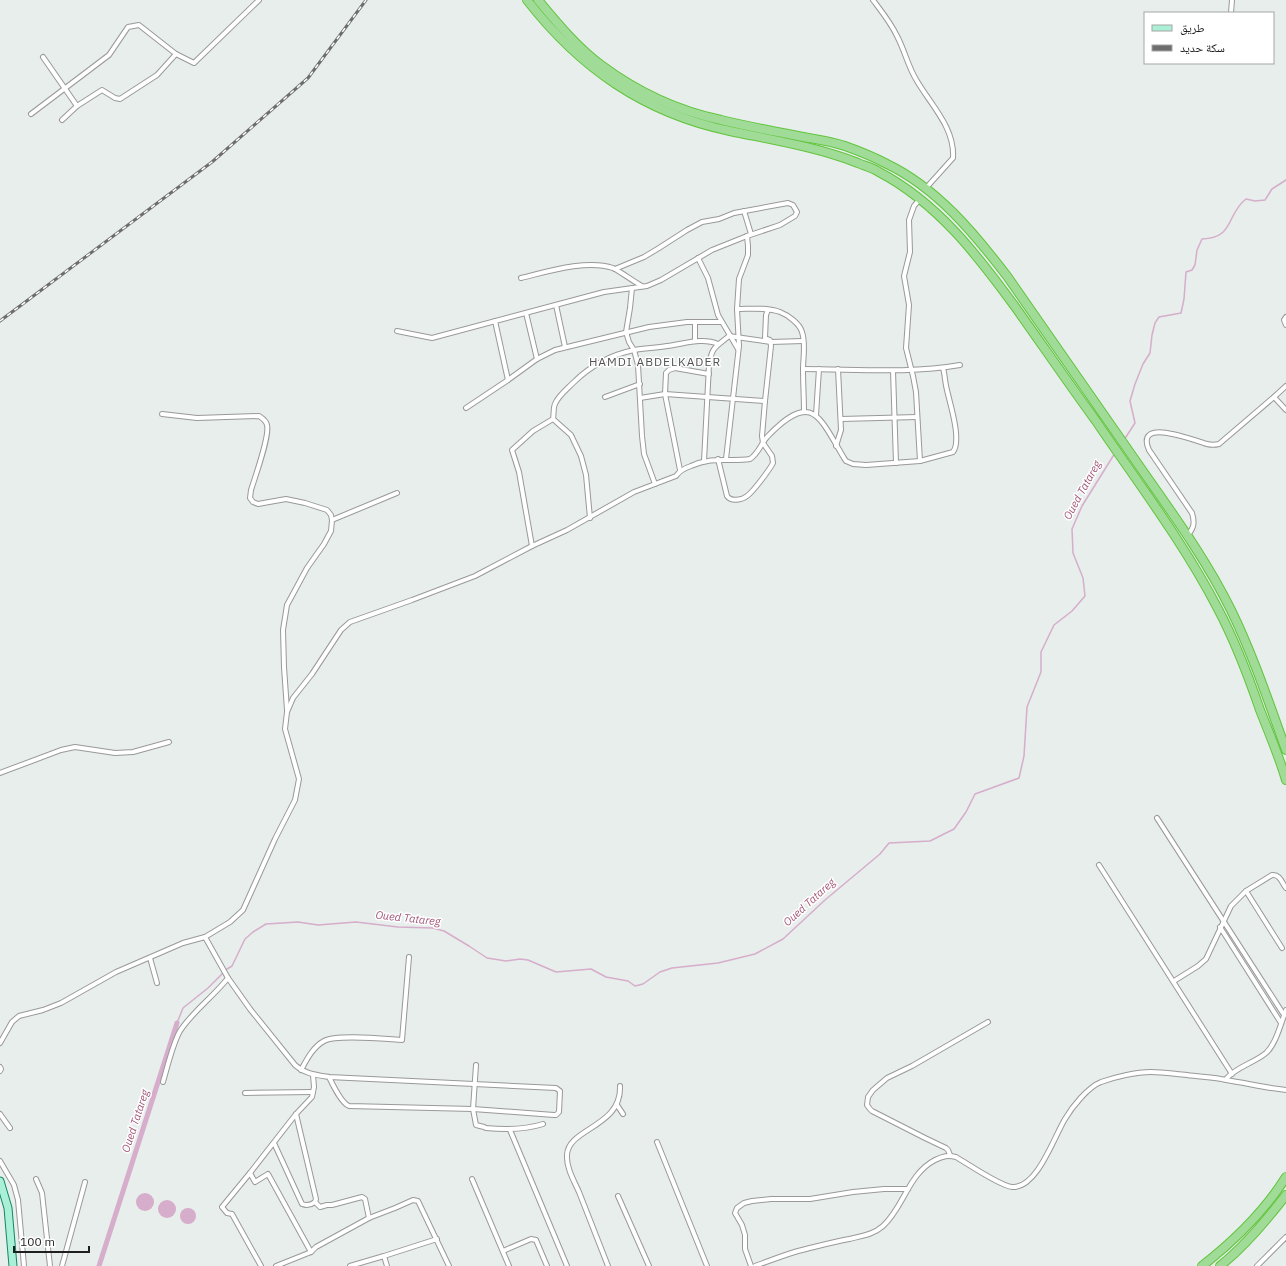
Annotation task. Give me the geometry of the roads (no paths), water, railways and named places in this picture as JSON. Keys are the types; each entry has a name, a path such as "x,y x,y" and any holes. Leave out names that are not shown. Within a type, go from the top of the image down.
{"highway":[{"path":"527,0 552,31 588,64 605,78 639,98 680,117 702,124 822,151 843,157 878,171 920,198 948,224 976,254 992,275 1191,560 1220,611 1230,634 1251,684 1286,780"},
{"path":"538,0 570,37 601,64 622,79 649,94 681,108 719,120 845,146 887,164 912,178 948,207 985,247 1020,295 1207,566 1230,610 1258,674 1286,750"},
{"path":"1202,1266 1230,1244 1246,1228 1286,1177"},
{"path":"1220,1266 1246,1244 1286,1195"}],"main road":[{"path":"0,1181 8,1208 13,1266"}],"street":[{"path":"31,114 109,55 128,27 139,25 176,54 194,63 259,0"},
{"path":"873,0 898,36 912,72 944,122 951,139 953,158 925,188"},
{"path":"1231,12 1232,0"},
{"path":"62,120 77,106 102,90 115,98 120,99 157,74 176,54"},
{"path":"43,57 77,106"},
{"path":"920,198 914,206 909,220 910,252 904,276 909,305 906,348 916,392 920,461"},
{"path":"397,331 432,338 604,292 632,288 656,282 698,258 749,235 780,224 795,216 796,212 793,205 790,203 734,213 719,219 697,224 644,257 615,269"},
{"path":"726,459 739,338 737,309 739,278 748,255 749,235 744,211"},
{"path":"698,258 708,278 721,322 738,349"},
{"path":"521,278 559,269 580,266 601,266 615,269 642,286"},
{"path":"632,288 626,332 629,342 634,350 638,365 644,454 654,484"},
{"path":"556,305 565,347"},
{"path":"737,309 773,310 785,314 800,328 803,341 804,412"},
{"path":"718,459 728,498 734,500 747,496 773,463 772,456 763,443 762,436 769,341 765,338 766,315 768,310"},
{"path":"526,313 537,359"},
{"path":"1286,317 1284,320 1286,325"},
{"path":"495,321 508,380"},
{"path":"695,322 696,342"},
{"path":"466,408 537,359 555,350 649,327 674,323 721,322"},
{"path":"704,460 709,374 711,355 714,348 729,336 769,341 803,341"},
{"path":"553,419 554,404 560,396 582,374 602,360 634,350 708,341 718,344"},
{"path":"803,369 893,371 960,366"},
{"path":"287,712 293,698 312,674 342,630 350,622 475,576 590,518 634,492 676,476 680,470 704,460 750,459 754,457 767,437 795,414 804,412 816,415 823,423 846,461 853,464 866,465 920,461 953,452 955,448 955,422 943,368"},
{"path":"680,470 665,394 666,373 670,369 679,369 709,374"},
{"path":"816,415 819,369"},
{"path":"836,446 840,433 841,419 838,369"},
{"path":"893,371 896,463"},
{"path":"605,397 640,384"},
{"path":"1187,536 1193,530 1195,522 1192,514 1149,450 1146,444 1148,438 1155,432 1165,432 1177,434 1208,444 1219,444 1286,386"},
{"path":"640,398 665,394 765,400"},
{"path":"1274,396 1286,410"},
{"path":"0,1043 12,1022 19,1016 61,1003 116,972 183,943 205,937 230,922 243,910 275,839 295,800 299,779 285,729 287,712 283,630 287,605 307,568 324,544 331,531 331,515 328,510 286,499 258,504 253,502 250,498 266,439 268,426 263,418 258,416 197,418 162,414"},
{"path":"841,419 917,417"},
{"path":"553,419 571,435 581,456 586,475 590,518"},
{"path":"532,546 519,472 512,450 533,431 553,419"},
{"path":"762,436 767,437"},
{"path":"332,520 397,493"},
{"path":"0,773 61,750 75,747 115,753 133,752 169,742"},
{"path":"1158,818 1223,921 1285,1013 1277,1034 1266,1053 1232,1074 1226,1080"},
{"path":"1099,865 1232,1074"},
{"path":"1174,981 1198,966 1206,959 1229,908 1246,891 1272,875 1278,876 1286,888"},
{"path":"1246,891 1282,948"},
{"path":"1220,927 1281,1023"},
{"path":"205,937 228,978 250,1009 295,1065 301,1070 313,1075 329,1077 556,1088 560,1091 559,1112 554,1115 474,1109 349,1106 345,1105 342,1101 329,1077"},
{"path":"301,1070 313,1050 325,1040 341,1037 402,1040 409,957"},
{"path":"150,958 157,983"},
{"path":"163,1082 179,1033 192,1016 220,989 228,978"},
{"path":"950,1155 946,1148 872,1111 867,1105 868,1097 872,1090 887,1078 912,1066 988,1022"},
{"path":"476,1066 474,1109 476,1125 486,1128 510,1130 529,1128 543,1124"},
{"path":"755,1266 796,1252 849,1238 862,1237 875,1232 884,1226 890,1218 918,1173 927,1164 941,1157 950,1155 956,1157 1010,1187 1016,1187 1024,1184 1030,1180 1037,1171 1065,1119 1096,1084 1120,1077 1149,1072 1226,1080 1266,1088 1286,1090"},
{"path":"261,1266 232,1214 227,1214 222,1207 296,1114 312,1097 313,1075"},
{"path":"608,1266 571,1173 566,1156 567,1150 572,1141 614,1110 620,1095 620,1086"},
{"path":"245,1093 313,1092"},
{"path":"617,1105 623,1114"},
{"path":"0,1114 10,1128"},
{"path":"296,1114 316,1199 315,1202 320,1207 362,1198 365,1199 368,1218"},
{"path":"510,1130 567,1266"},
{"path":"657,1142 707,1266"},
{"path":"274,1143 302,1204 308,1205 315,1202"},
{"path":"0,1161 14,1185 18,1200 24,1266"},
{"path":"250,1173 255,1182 268,1174 310,1252"},
{"path":"36,1179 42,1193 50,1266"},
{"path":"472,1179 509,1266"},
{"path":"62,1266 85,1182"},
{"path":"751,1266 745,1249 745,1235 742,1225 735,1213 737,1208 744,1203 771,1199 810,1199 877,1190 908,1189"},
{"path":"618,1196 649,1266"},
{"path":"276,1266 310,1252 316,1247 368,1218 413,1200 418,1201 449,1266"},
{"path":"1257,1266 1286,1237"},
{"path":"350,1266 365,1264 384,1256 437,1239"},
{"path":"503,1251 531,1240 536,1240 547,1266"},
{"path":"384,1256 387,1266"}],"waterway":[{"name":"Oued Tatareg","path":"1124,440 1135,423 1130,401 1143,364 1150,353 1155,323 1159,317 1181,313 1184,299 1186,272 1192,270 1195,265 1197,250 1202,239 1213,238 1225,230 1235,211 1246,199 1255,201 1265,200 1272,189 1286,180"},
{"name":"Oued Tatareg","path":"177,1023 183,1008 232,966 245,939 266,924 298,922 318,925 356,922 398,927 433,928 444,931 487,958 506,961 520,959 528,960 556,972 591,969 606,977 628,981 635,986 643,984 660,972 672,968 718,963 755,954 783,939 825,900 880,854 889,843 930,841 954,829 966,812 975,794 1019,778 1024,756 1027,707 1041,672 1041,652 1054,625 1072,611 1085,596 1083,578 1073,553 1072,529 1082,506 1115,453"},
{"name":"Oued Tatareg","path":"99,1266 177,1023"}],"railway":[{"path":"0,321 212,162 308,78 366,0"}],"district":[{"name":"HAMDI ABDELKADER","path":"655,362"}]}
